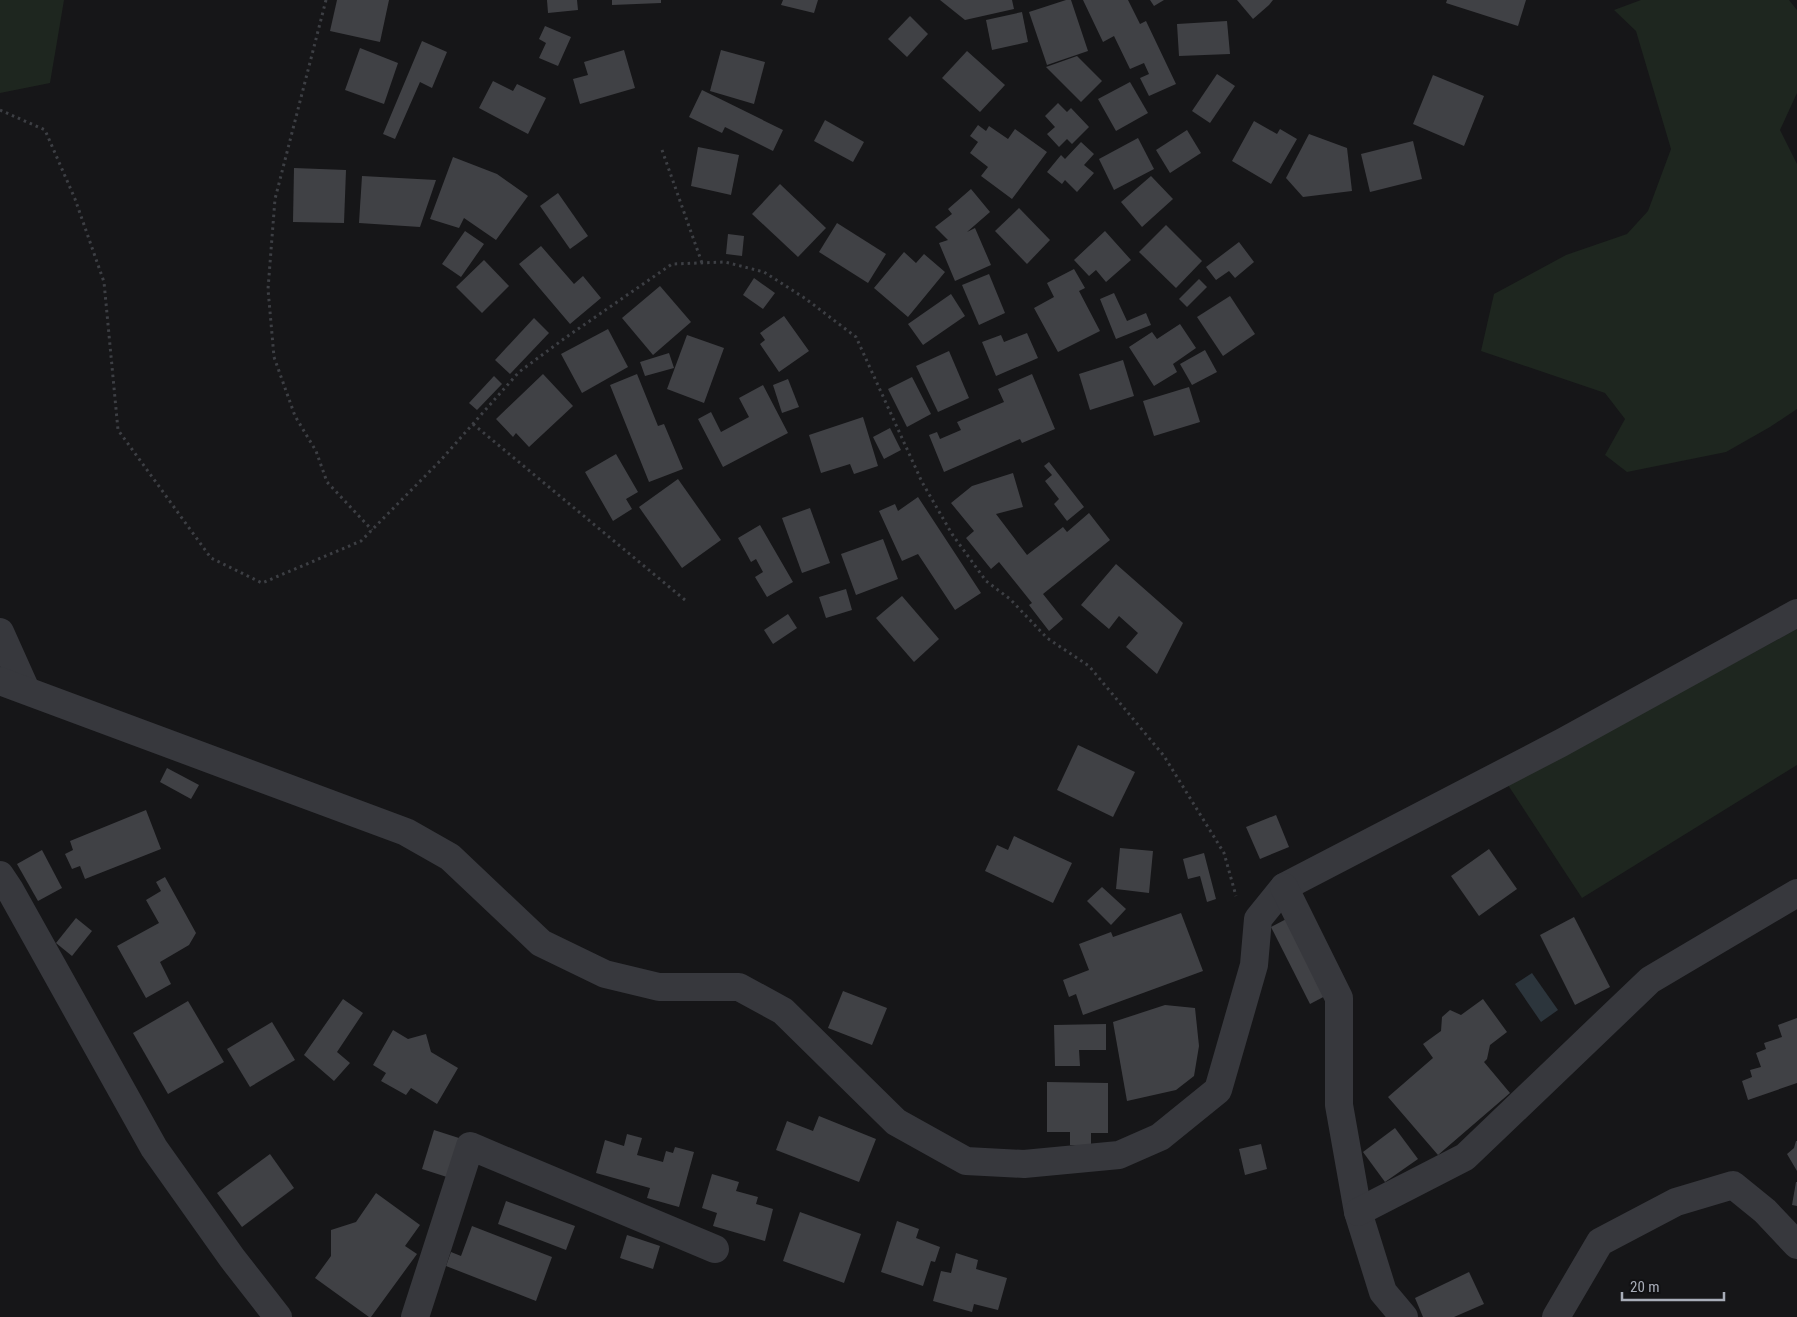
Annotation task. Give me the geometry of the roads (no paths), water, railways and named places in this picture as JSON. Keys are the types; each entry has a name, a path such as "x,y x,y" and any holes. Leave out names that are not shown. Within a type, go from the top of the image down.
{"street":[{"path":"0,681 406,832 450,857 542,943 605,974 659,987 740,987 783,1011 896,1122 966,1161 1024,1164 1119,1155 1160,1137 1218,1090 1254,964 1258,919 1284,887 1561,743 1797,613"},
{"path":"0,632 26,690"},
{"path":"0,875 154,1148 232,1258 278,1317"},
{"path":"1284,887 1339,998 1339,1105 1358,1212 1383,1292 1404,1317"},
{"path":"1358,1212 1465,1157 1650,980 1797,893"},
{"path":"415,1317 470,1146 715,1249"},
{"path":"1556,1317 1600,1242 1676,1202 1733,1185 1765,1211 1797,1245"}]}
